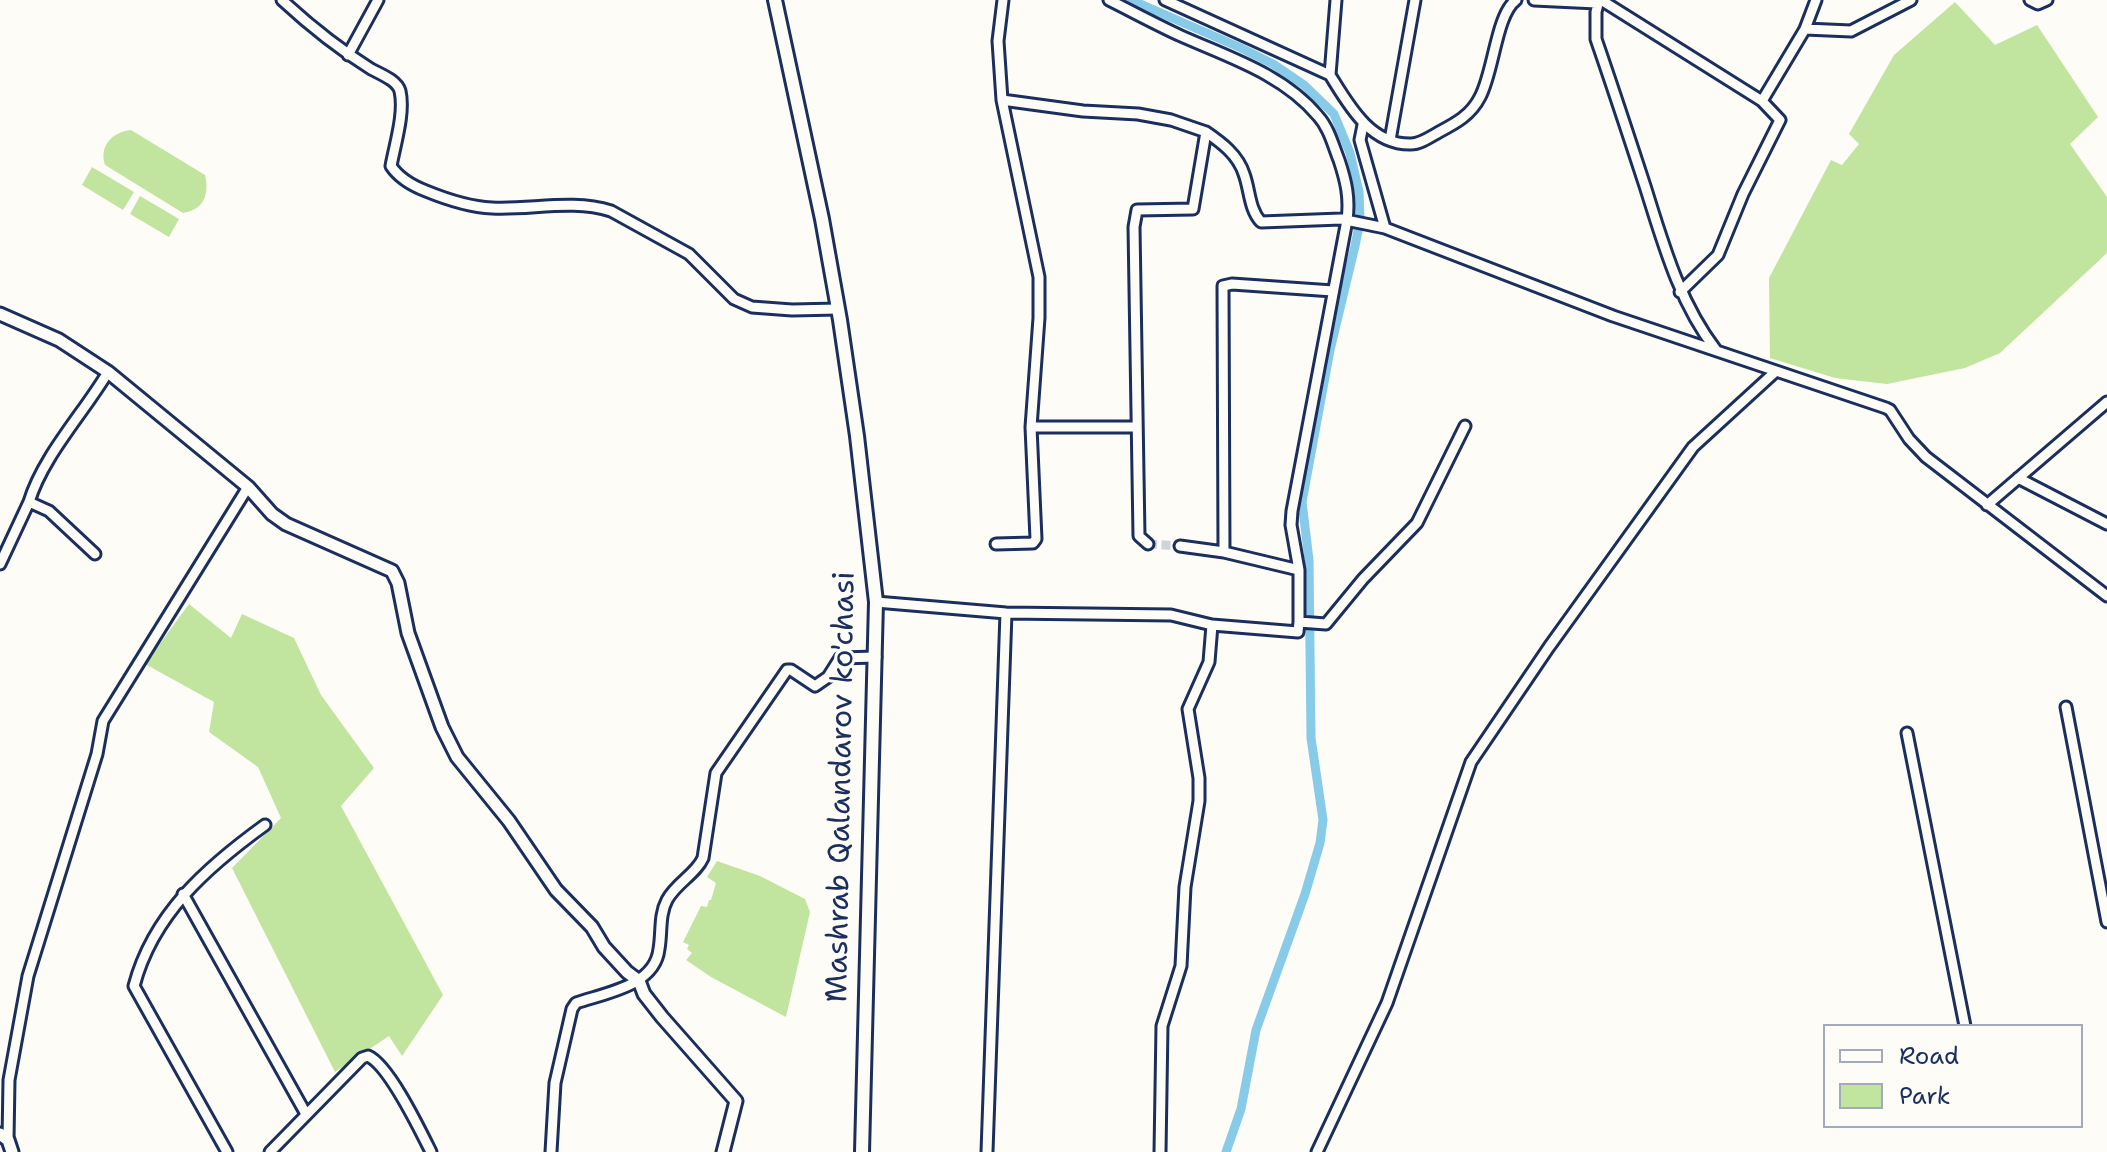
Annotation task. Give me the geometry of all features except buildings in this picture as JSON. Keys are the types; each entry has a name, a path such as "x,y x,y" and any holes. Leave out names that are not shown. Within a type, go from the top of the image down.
{"main road":[{"name":"Mashrab Qalandarov ko'chasi","path":"775,0 838,309 857,436 876,602 862,1152"}],"street":[{"path":"282,0 348,55 394,83 400,90 391,166 400,177 419,188 456,203 493,208 597,207 624,218 689,254 734,299 752,307 838,309"},
{"path":"348,55 378,0"},
{"path":"996,544 1033,543 1036,539 1031,427 1039,318 1039,277 1002,100 998,41 1003,0"},
{"path":"876,602 1006,613 1171,615 1212,625 1298,632 1301,622 1299,570 1291,525 1292,511 1333,291 1350,221 1346,182 1332,141 1317,114 1283,86 1246,63 1181,36 1109,0"},
{"path":"1165,0 1330,75 1363,125 1390,140 1411,144 1465,118 1480,98 1492,67 1503,16 1516,0"},
{"path":"1330,75 1336,0"},
{"path":"1390,140 1415,0"},
{"path":"1534,0 1599,1 1762,101 1780,120 1743,194 1718,255 1680,292"},
{"path":"1762,101 1805,29 1816,0"},
{"path":"1805,29 1851,31 1911,0"},
{"path":"2030,0 2038,4 2047,0"},
{"path":"1599,1 1596,39 1680,292 1703,334 1718,353"},
{"path":"1002,100 1083,111 1138,114 1171,120 1206,132 1232,153 1244,174 1249,199 1261,222 1350,221 1384,228 1540,289 1890,410 1909,439 1926,457 2107,596"},
{"path":"1363,125 1360,140 1384,228"},
{"path":"1148,544 1139,536 1135,213 1142,208 1193,209 1206,132"},
{"path":"1224,552 1223,286 1232,284 1333,291"},
{"path":"0,314 68,345 108,372 248,487 272,514 286,524 392,571 398,583 408,633 442,727 457,757 509,821 556,890 592,927 604,947 639,981 644,994 662,1017 736,1101 723,1152"},
{"path":"0,564 44,467 108,372"},
{"path":"1317,1152 1387,1003 1471,762 1549,647 1693,447 1775,372"},
{"path":"1987,505 2107,402"},
{"path":"1301,622 1326,624 1363,579 1417,523 1465,426"},
{"path":"1031,427 1137,427"},
{"path":"2018,478 2105,519"},
{"path":"12,1152 4,1137 9,1080 28,976 97,754 103,721 248,487"},
{"path":"29,502 49,511 95,554"},
{"path":"1180,546 1224,552 1299,570"},
{"path":"987,1152 1006,613"},
{"path":"1160,1152 1162,1026 1181,966 1185,887 1199,801 1199,778 1188,709 1209,662 1212,625"},
{"path":"551,1152 555,1083 573,1005 639,981 658,958 661,919 668,899 703,858 716,773 783,674 791,670 815,686 828,677 840,658 876,657"},
{"path":"2066,707 2107,922"},
{"path":"1907,733 1965,1024"},
{"path":"227,1152 134,986 156,932 183,894 220,857 265,825"},
{"path":"183,894 306,1114"},
{"path":"270,1152 362,1058 368,1056 384,1070 418,1124 431,1152"}],"green space":[{"path":"1955,2 1995,45 2037,25 2098,117 2070,144 2107,197 2107,253 2000,353 1965,368 1887,384 1835,378 1770,358 1769,278 1831,160 1842,165 1859,144 1849,134 1894,55"},
{"path":"131,130 205,175 206,195 196,209 183,213 105,165 104,152 109,141"},
{"path":"92,167 134,192 123,210 82,185"},
{"path":"140,196 179,219 169,237 130,214"},
{"path":"189,604 231,638 242,614 294,638 321,695 374,768 341,806 443,995 402,1056 389,1036 335,1072 232,868 281,818 258,767 209,732 214,702 145,664"},
{"path":"717,861 760,876 805,899 810,912 786,1017 686,960 692,953 687,949 689,945 683,942 701,906 707,907 711,900 716,883 707,877"}],"waterway":[{"path":"1131,0 1241,48 1273,64 1304,85 1334,114 1350,153 1359,192 1360,221 1330,350 1302,502 1309,560 1311,738 1323,820 1320,843 1256,1030 1241,1109 1226,1152"}],"tunnel":[{"path":"1148,544 1180,546"}]}
